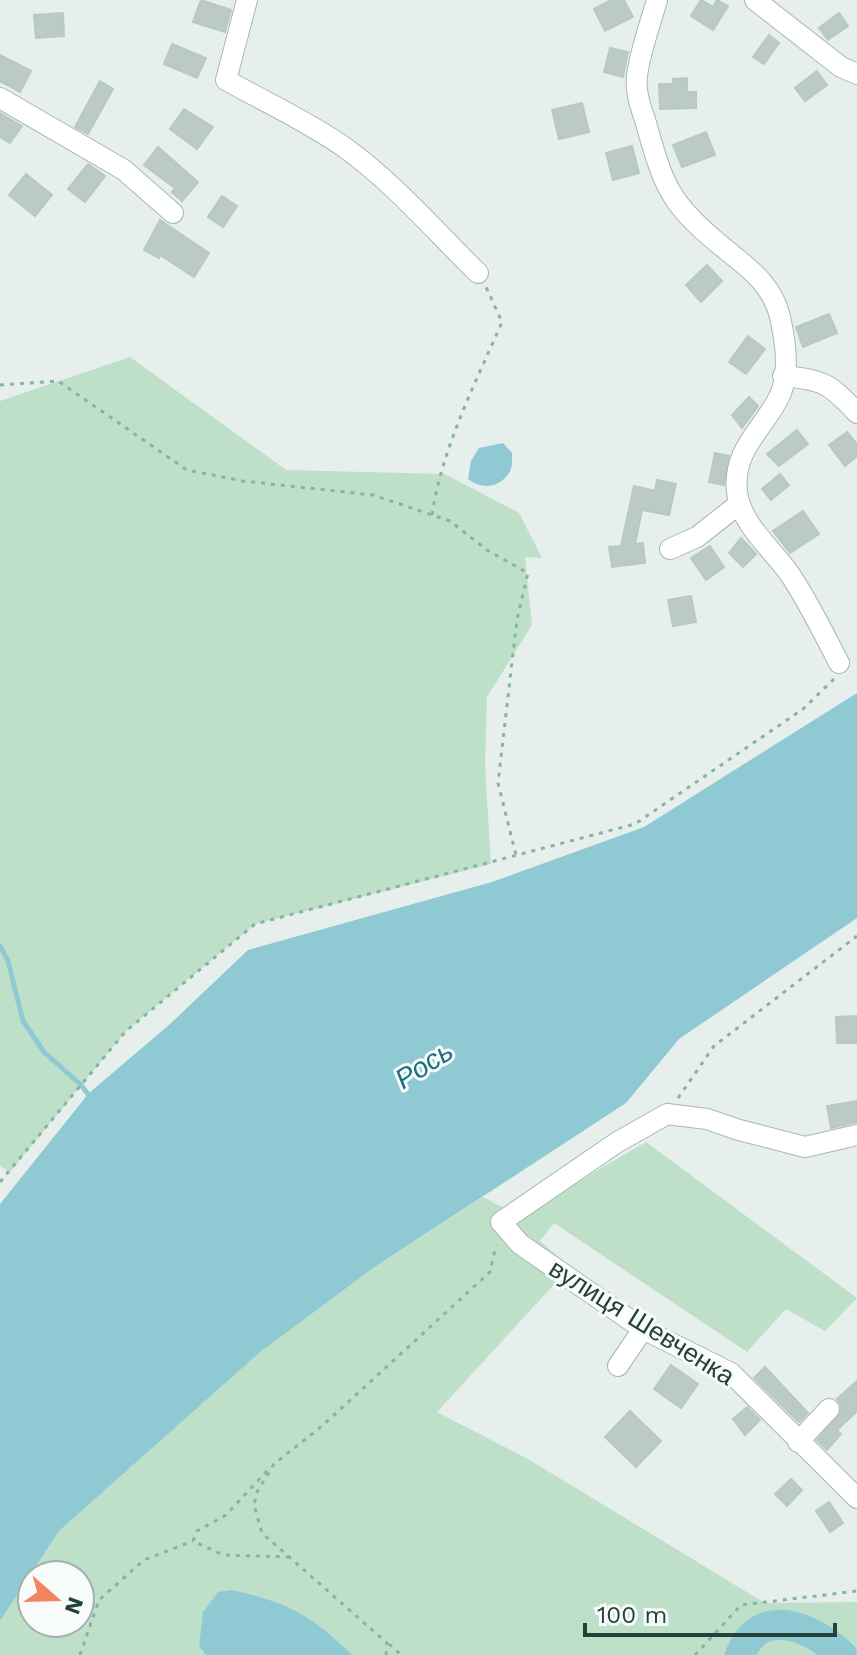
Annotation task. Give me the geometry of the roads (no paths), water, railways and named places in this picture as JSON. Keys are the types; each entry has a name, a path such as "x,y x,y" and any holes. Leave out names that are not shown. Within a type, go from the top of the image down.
{"street":[{"path":"247,0 226,80 345,148 478,273"},
{"path":"657,0 636,77 637,93 657,164 671,196 689,220 752,270 774,298 780,316 785,353 780,394 750,438 741,462 737,488 739,504 749,524 805,598 839,663"},
{"path":"755,0 841,67 857,74"},
{"path":"0,98 124,170 173,213"},
{"path":"783,376 816,379 831,386 857,413"},
{"path":"670,549 697,537 739,504"},
{"name":"вулиця Шевченка","path":"857,1135 805,1147 707,1119 667,1114 616,1143 501,1222 520,1244 643,1329 731,1373 857,1498"},
{"path":"618,1366 643,1329"},
{"path":"798,1442 829,1409"}],"water":[{"path":"503,443 512,453 511,468 505,478 490,486 478,485 468,479 471,461 479,448"},
{"name":"Рось","path":"857,693 857,918 679,1039 626,1103 376,1266 259,1353 59,1531 41,1559 16,1559 16,1597 0,1621 0,1204 89,1093 169,1025 248,950 492,882 644,827"},
{"path":"232,1590 298,1612 352,1655 206,1655 199,1646 203,1612 218,1592"}],"waterway":[{"path":"0,946 8,961 23,1021 44,1052 91,1098"},
{"path":"740,1655 749,1639 773,1625 802,1629 842,1655"}]}
